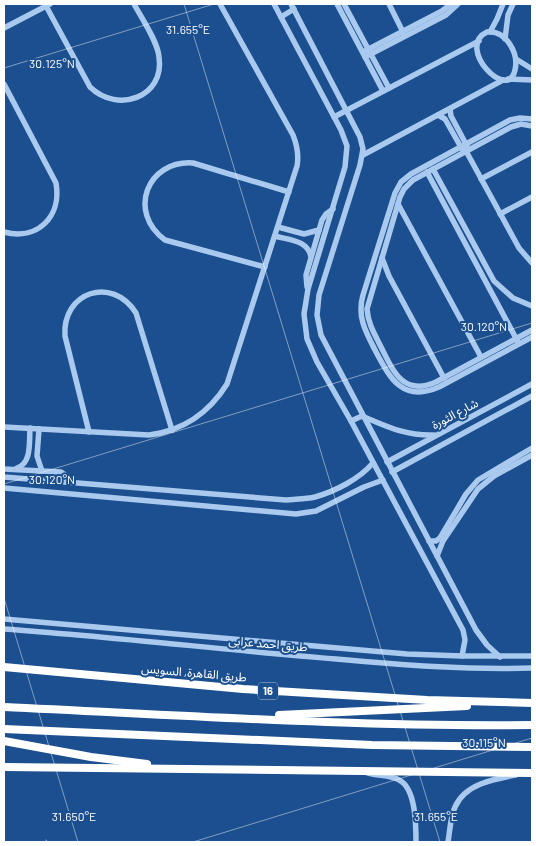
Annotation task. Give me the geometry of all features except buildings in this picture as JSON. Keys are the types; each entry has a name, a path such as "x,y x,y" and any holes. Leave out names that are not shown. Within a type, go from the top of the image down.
{"highway":[{"name":"طريق القاهرة, السويس","path":"4,668 357,697 532,703"},
{"path":"247,718 502,703"},
{"name":"16","path":"4,707 367,724 532,725"},
{"path":"4,729 372,745 532,747"},
{"path":"4,741 99,758 184,768"},
{"path":"4,767 532,773"}],"street":[{"path":"4,28 48,5 90,88 108,99 122,101 136,98 148,90 156,78 160,65 158,50 134,4"},
{"path":"4,427 148,435 172,430 187,424 201,415 218,398 227,384 289,192 298,162 298,152 295,139 220,4"},
{"path":"274,4 345,139 347,153 346,167 308,289 304,314 307,339 317,362 374,462 452,610 464,635 465,646 462,656"},
{"path":"337,4 367,53"},
{"path":"344,4 386,89"},
{"path":"389,4 404,33"},
{"path":"367,53 451,4"},
{"path":"404,33 446,15 458,4"},
{"path":"490,32 503,4"},
{"path":"505,39 508,15 513,4"},
{"path":"281,17 292,6 360,137 363,155 319,295 318,320 324,345 462,604 483,640 500,657"},
{"path":"334,117 478,41 482,35 495,32 511,46 516,59 515,71 505,80 363,155"},
{"path":"478,41 479,56 483,65 493,76 505,80 532,80"},
{"path":"516,59 532,69"},
{"path":"4,84 56,183 57,198 54,212 40,228 19,235 4,232"},
{"path":"450,109 450,116 481,179 519,248 532,263"},
{"path":"438,115 445,119 464,147"},
{"path":"532,120 520,118 510,120 407,180 397,188 382,245 361,302 361,317 366,332 386,370 400,387 415,392 432,390 517,342 532,330"},
{"path":"384,237 407,180 430,170 464,147 510,127 522,124 532,126"},
{"path":"481,179 532,152"},
{"path":"265,267 165,240 154,230 147,218 145,204 147,190 154,178 165,168 193,163 289,192"},
{"path":"430,170 486,275 517,342"},
{"path":"500,214 532,197"},
{"path":"398,204 481,358"},
{"path":"308,289 306,277 319,230 324,216 333,209"},
{"path":"278,226 304,234 319,230"},
{"path":"328,226 340,228"},
{"path":"301,243 304,234"},
{"path":"275,236 301,243 308,248 311,257"},
{"path":"382,245 382,257 368,302 367,316 394,372 403,382 415,386 428,386 481,358 532,337"},
{"path":"382,257 390,276 444,378"},
{"path":"377,273 382,272 390,276"},
{"path":"486,275 513,298 532,306"},
{"path":"90,432 64,328 65,320 73,305 86,295 103,292 119,295 132,306 136,313 172,430"},
{"name":"شارع الثورة","path":"387,462 531,386"},
{"name":"شارع الثورة","path":"392,472 532,396"},
{"path":"351,421 362,416 402,432 436,435"},
{"path":"4,469 23,466 27,456 30,428"},
{"path":"39,429 37,456 42,472"},
{"path":"429,541 436,541 440,538 466,494 478,480 532,448"},
{"path":"437,556 443,541 478,489 494,476 532,455"},
{"path":"27,456 37,456"},
{"path":"4,477 286,500 314,497 363,474 374,462"},
{"path":"16,468 42,472 62,472 65,475 66,482"},
{"path":"4,488 296,514 330,505 351,493 383,480"},
{"path":"346,483 351,493"},
{"path":"119,499 120,486"},
{"path":"452,610 462,604"},
{"name":"طريق احمد عرابى","path":"4,619 353,649 462,656 532,656"},
{"name":"طريق احمد عرابى","path":"4,629 352,661 457,668 532,668"},
{"path":"352,661 353,649"},
{"path":"359,771 397,779 404,783 414,808 416,842"},
{"path":"448,842 455,807 464,794 476,786 487,782 532,773"}]}
